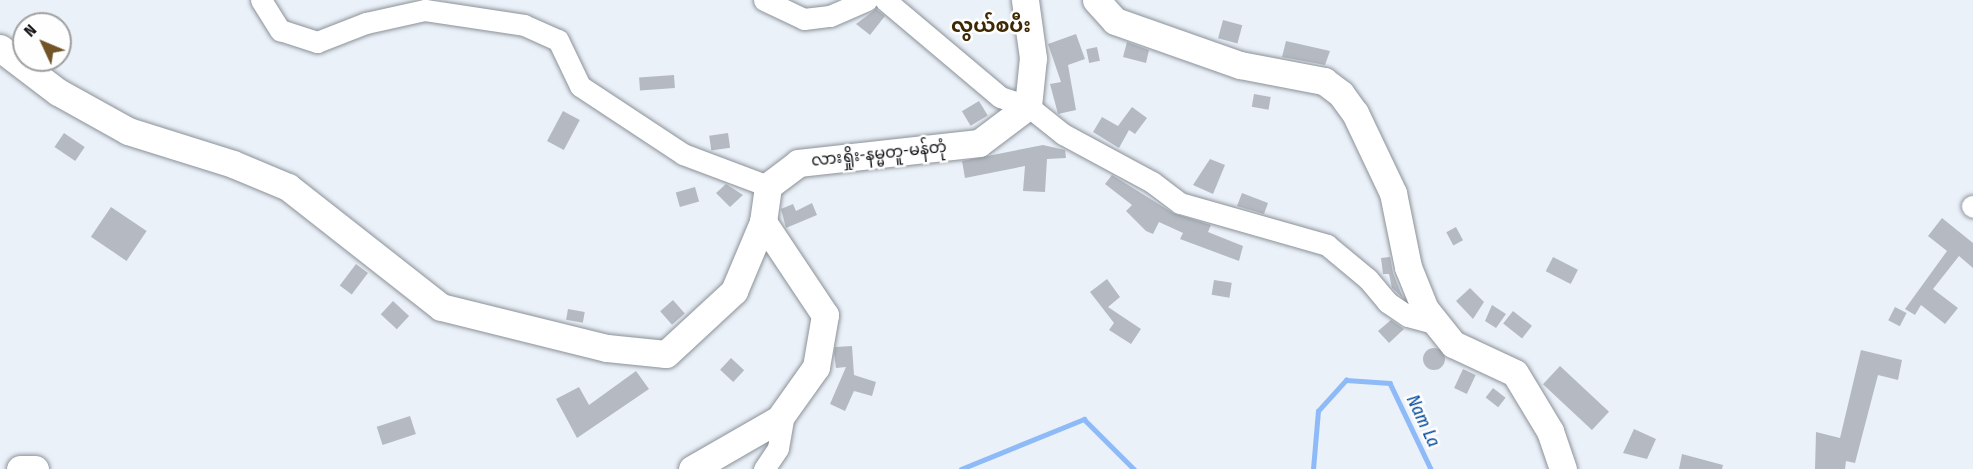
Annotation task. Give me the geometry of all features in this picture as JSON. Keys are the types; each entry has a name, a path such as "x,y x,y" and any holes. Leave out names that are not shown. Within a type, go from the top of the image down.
{"main road":[{"path":"1025,0 1033,58 1028,106"},
{"path":"1095,0 1115,21 1240,65 1324,81 1341,94 1355,112 1393,193 1408,267 1425,309 1453,344 1515,373 1550,431 1563,469"},
{"path":"0,48 58,92 128,132 234,164 288,187 441,307 607,348 666,354 734,291 763,222 768,186"},
{"name":"လားရှိုး-နမ္မတူ-မန်တုံ","path":"768,186 798,164 979,143 1028,106"},
{"path":"692,469 784,413 816,367 825,315 763,222"},
{"path":"20,469 35,469"}],"street":[{"path":"261,0 280,30 317,42 366,23 425,10 524,25 558,40 580,86 683,154 768,186"},
{"path":"764,0 804,19 830,16 867,0"},
{"path":"885,0 1000,98 1028,106 1064,134 1152,182 1180,203 1326,245 1368,279 1387,302 1408,316 1437,324"},
{"path":"764,469 778,448 784,413"}],"building":[{"path":"876,9 885,16 870,35 856,24"},
{"path":"1223,20 1242,25 1237,44 1218,38"},
{"path":"1076,34 1085,59 1068,65 1076,110 1058,114 1050,84 1061,82 1048,44"},
{"path":"1286,41 1330,51 1325,65 1282,57"},
{"path":"1127,42 1149,50 1146,63 1123,57"},
{"path":"1097,47 1100,61 1089,63 1086,49"},
{"path":"674,75 675,88 640,90 639,77"},
{"path":"1254,94 1271,97 1268,110 1252,107"},
{"path":"979,101 988,116 971,126 962,111"},
{"path":"1132,107 1147,118 1135,134 1129,130 1119,148 1093,132 1102,117 1118,126"},
{"path":"563,111 580,120 564,150 547,141"},
{"path":"64,133 85,147 75,161 54,147"},
{"path":"728,133 730,148 711,150 709,136"},
{"path":"1043,145 1065,150 1066,158 1047,159 1045,192 1023,191 1025,166 965,178 962,161"},
{"path":"1210,159 1225,165 1213,194 1193,185"},
{"path":"1112,175 1173,213 1211,225 1208,232 1243,246 1239,261 1180,239 1183,233 1159,222 1153,234 1146,231 1126,211 1132,205 1105,184"},
{"path":"726,184 743,195 730,207 716,193"},
{"path":"695,187 699,201 680,207 676,193"},
{"path":"1242,193 1268,203 1264,214 1237,206"},
{"path":"812,203 817,215 786,228 781,209 793,204 796,211"},
{"path":"111,207 147,231 127,261 91,237"},
{"path":"1942,218 1973,243 1973,268 1959,256 1933,289 1958,308 1945,324 1921,305 1915,315 1905,309 1947,251 1928,236"},
{"path":"1456,227 1463,240 1453,245 1446,232"},
{"path":"1390,257 1393,273 1403,298 1392,288 1389,274 1383,274 1381,258"},
{"path":"1553,257 1578,270 1571,284 1546,271"},
{"path":"356,264 368,273 352,295 340,286"},
{"path":"1107,279 1120,297 1108,307 1141,329 1131,344 1109,330 1114,323 1090,292"},
{"path":"1214,280 1232,283 1229,298 1212,295"},
{"path":"1470,288 1484,302 1473,319 1456,301"},
{"path":"673,300 685,314 672,325 660,311"},
{"path":"393,301 409,316 397,329 381,314"},
{"path":"1492,305 1506,314 1496,328 1485,321"},
{"path":"1895,307 1907,313 1900,326 1888,320"},
{"path":"568,309 585,312 583,323 566,320"},
{"path":"1513,311 1532,326 1522,338 1503,324"},
{"path":"1391,320 1404,329 1389,343 1378,331"},
{"path":"852,346 854,375 876,382 872,396 854,391 845,411 830,404 846,367 836,368 834,353 835,347"},
{"path":"1434,348 1442,351 1445,359 1442,367 1434,370 1426,367 1423,359 1426,351"},
{"path":"1861,350 1902,360 1898,380 1878,375 1855,463 1846,461 1845,469 1815,469 1816,432 1840,438"},
{"path":"731,358 744,370 733,382 720,370"},
{"path":"1560,366 1609,412 1592,430 1543,384"},
{"path":"1463,369 1476,375 1467,394 1454,388"},
{"path":"636,371 649,389 577,438 556,399 579,387 589,405"},
{"path":"1493,388 1506,398 1498,407 1486,397"},
{"path":"410,416 416,434 383,445 377,427"},
{"path":"1634,429 1656,439 1647,459 1623,453"},
{"path":"1682,454 1723,465 1722,469 1679,469"}],"waterway":[{"name":"Nam La","path":"1313,469 1318,411 1346,380 1390,383 1431,469"},
{"name":"Nam La","path":"961,469 1084,419 1134,469"}],"district":[{"name":"လွယ်စပီး","path":"991,25"}]}
